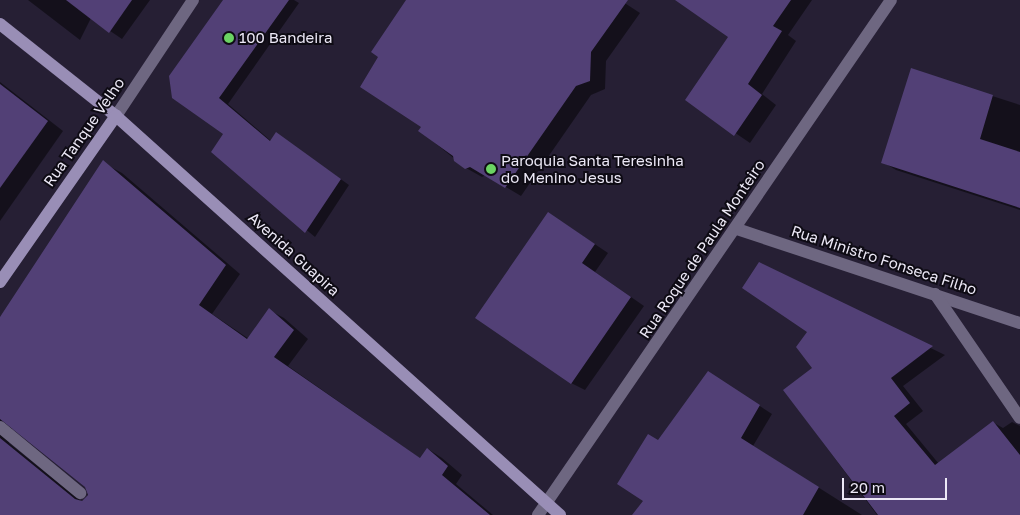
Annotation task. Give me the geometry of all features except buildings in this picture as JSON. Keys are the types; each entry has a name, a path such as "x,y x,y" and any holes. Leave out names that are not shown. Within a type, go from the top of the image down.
{"main road":[{"name":"Avenida Guapira","path":"0,24 116,116 560,515"},
{"name":"Rua Tanque Velho","path":"0,282 116,116"}],"street":[{"name":"Rua Tanque Velho","path":"116,116 193,0"},
{"name":"Rua Roque de Paula Monteiro","path":"538,515 737,229 891,0"},
{"name":"Rua Ministro Fonseca Filho","path":"737,229 1020,323"},
{"path":"935,294 1020,418"},
{"path":"0,427 80,493"}],"place":[{"name":"100 Bandeira","path":"229,38"},
{"name":"Paroquia Santa Teresinha do Menino Jesus","path":"491,169"}]}
